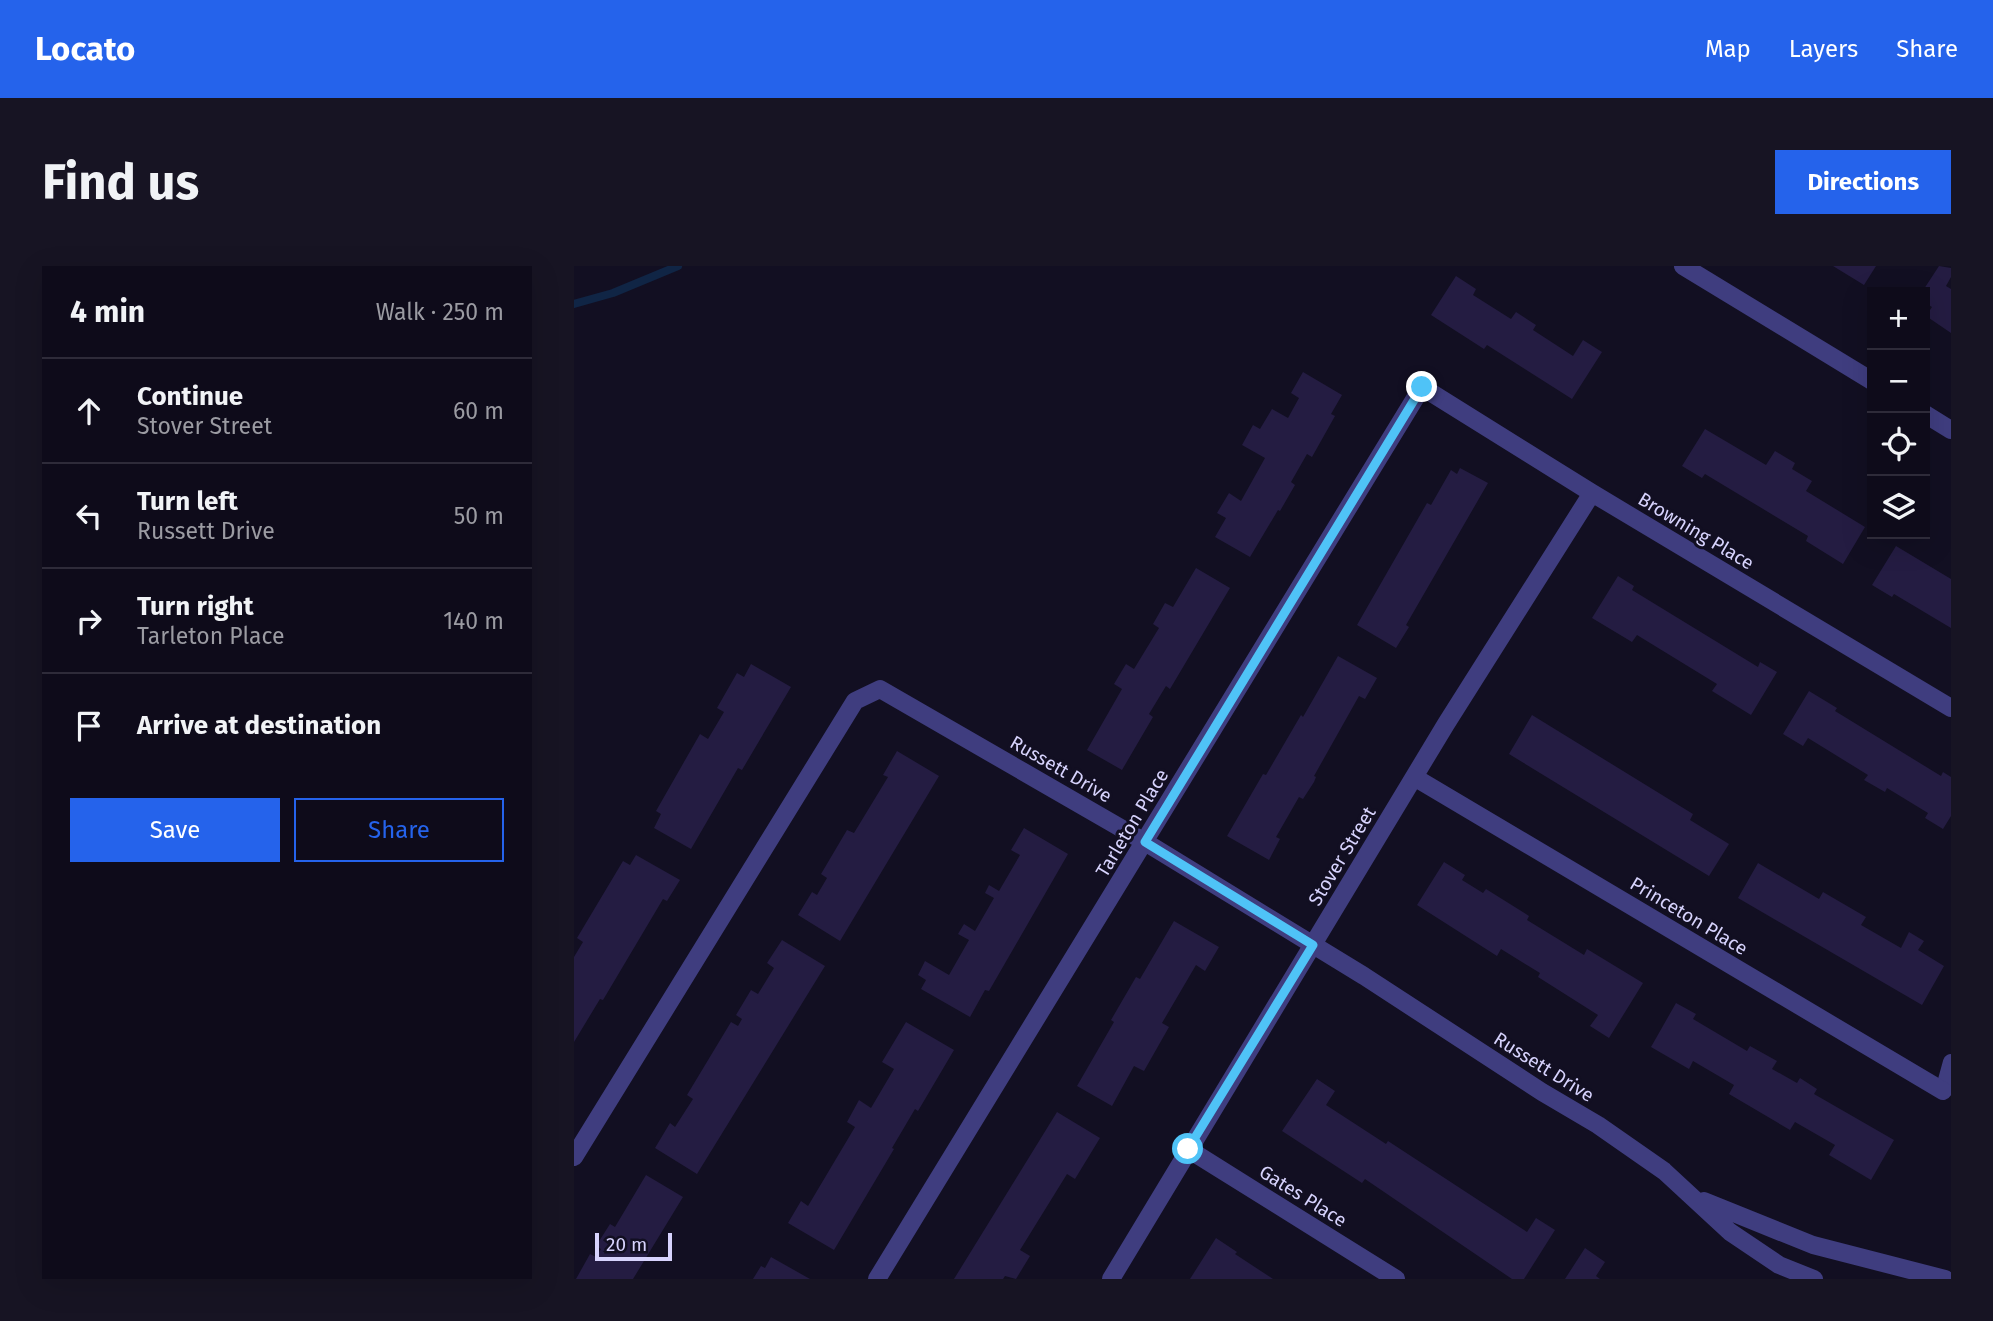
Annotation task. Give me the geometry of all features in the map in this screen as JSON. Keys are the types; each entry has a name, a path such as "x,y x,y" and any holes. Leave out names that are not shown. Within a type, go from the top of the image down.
{"street":[{"path":"1683,266 1867,378"},
{"name":"Browning Place","path":"1422,387 1592,493 1951,708"},
{"name":"Tarleton Place","path":"877,1279 1422,387"},
{"path":"1930,417 1951,430"},
{"name":"Stover Street","path":"1111,1279 1414,778 1592,493"},
{"name":"Russett Drive","path":"574,1157 855,701 880,689 1145,842 1598,1125 1664,1171 1730,1232 1779,1265 1814,1279"},
{"name":"Princeton Place","path":"1414,778 1943,1091"},
{"name":"Gates Place","path":"1188,1149 1396,1279"},
{"name":"Russett Drive","path":"1691,1195 1813,1245 1945,1279"}],"lane":[{"path":"1943,1091 1951,1062"}],"building":[{"path":"1833,266 1876,266 1864,285"},
{"path":"1939,266 1951,268 1951,277 1946,286 1951,289 1951,333 1930,319 1930,287 1925,287"},
{"path":"1456,276 1476,289 1473,295 1511,319 1516,312 1536,325 1533,330 1573,356 1583,340 1602,352 1572,399 1487,345 1484,349 1431,315"},
{"path":"1303,372 1342,395 1331,414 1335,416 1312,457 1307,454 1291,482 1295,485 1250,557 1215,537 1226,518 1217,513 1229,493 1241,501 1265,458 1242,445 1253,425 1260,429 1272,409 1288,418 1299,398 1291,393"},
{"path":"1705,429 1766,465 1775,451 1795,463 1792,469 1812,481 1806,491 1865,527 1843,564 1806,541 1808,536 1705,474 1702,478 1682,466"},
{"path":"1460,468 1488,483 1406,625 1409,627 1396,648 1357,625 1427,503 1431,505 1451,470 1457,474"},
{"path":"1896,546 1951,579 1951,628 1894,594 1892,597 1872,585"},
{"path":"1196,568 1230,588 1170,689 1166,686 1149,714 1153,717 1122,770 1087,750 1122,689 1114,684 1126,664 1134,669 1159,628 1153,624 1165,603 1173,607"},
{"path":"1618,576 1634,586 1632,590 1758,667 1760,662 1777,672 1751,715 1712,691 1717,684 1637,635 1632,642 1592,618"},
{"path":"1338,656 1377,678 1365,699 1359,696 1314,776 1314,782 1303,799 1299,797 1276,837 1280,839 1269,860 1227,836 1263,774 1266,775 1301,715 1303,717"},
{"path":"751,664 791,687 742,770 738,768 691,849 654,828 661,814 656,811 700,734 708,739 724,712 717,708 737,673 744,677"},
{"path":"1809,691 1837,708 1835,711 1941,776 1943,772 1951,777 1951,816 1943,829 1925,818 1928,813 1887,788 1885,792 1864,780 1868,775 1808,738 1803,746 1783,734"},
{"path":"1532,715 1693,814 1690,820 1729,844 1709,876 1509,754"},
{"path":"897,751 939,776 840,941 798,915 812,892 817,895 827,878 821,874 847,830 854,833 888,777 883,775"},
{"path":"1024,828 1068,854 989,991 985,990 970,1017 921,989 926,980 918,975 925,961 949,975 969,940 958,934 964,924 975,931 994,898 985,893 989,885 999,891 1020,855 1011,850"},
{"path":"636,855 680,880 667,901 663,899 603,1000 600,999 574,1042 574,957 583,942 577,938 623,861 630,865"},
{"path":"1444,862 1465,875 1462,880 1483,893 1486,889 1529,916 1527,920 1584,955 1587,949 1643,983 1609,1038 1590,1026 1598,1015 1538,977 1540,973 1501,949 1497,956 1417,905"},
{"path":"1758,863 1819,899 1823,892 1866,917 1861,925 1901,948 1909,932 1924,941 1918,950 1944,966 1922,1005 1738,898"},
{"path":"1174,921 1219,947 1205,971 1196,965 1162,1023 1169,1027 1144,1071 1134,1066 1112,1106 1077,1086 1136,977 1140,979"},
{"path":"782,940 825,966 697,1174 655,1148 670,1123 675,1127 693,1099 687,1095 731,1022 738,1026 742,1019 736,1015 751,990 758,994 774,968 767,963"},
{"path":"1676,1003 1696,1014 1693,1019 1747,1051 1750,1046 1777,1061 1772,1069 1797,1083 1800,1078 1817,1089 1814,1094 1894,1140 1871,1180 1829,1155 1835,1145 1795,1122 1790,1130 1729,1094 1734,1085 1693,1061 1689,1069 1651,1047"},
{"path":"906,1022 954,1050 918,1111 915,1109 834,1250 788,1223 801,1201 808,1206 855,1127 847,1122 859,1100 871,1108 894,1069 882,1062"},
{"path":"1317,1079 1335,1091 1326,1105 1386,1144 1388,1141 1527,1232 1536,1218 1555,1230 1524,1279 1512,1279 1365,1179 1362,1183 1282,1131"},
{"path":"1057,1112 1100,1138 1075,1179 1067,1174 1020,1250 1030,1256 1016,1279 1005,1276 1003,1279 954,1279"},
{"path":"646,1175 683,1197 633,1279 576,1279 590,1254 596,1257 601,1249 596,1246 610,1224 615,1227"},
{"path":"1216,1238 1237,1252 1235,1254 1273,1279 1190,1279"},
{"path":"1585,1248 1605,1262 1596,1276 1600,1279 1565,1279"},
{"path":"771,1257 810,1279 753,1279 761,1266 765,1268"}],"waterway":[{"path":"574,304 613,293 678,266"}],"route":[{"path":"1188,1149 1313,945 1145,842 1422,387"}]}
